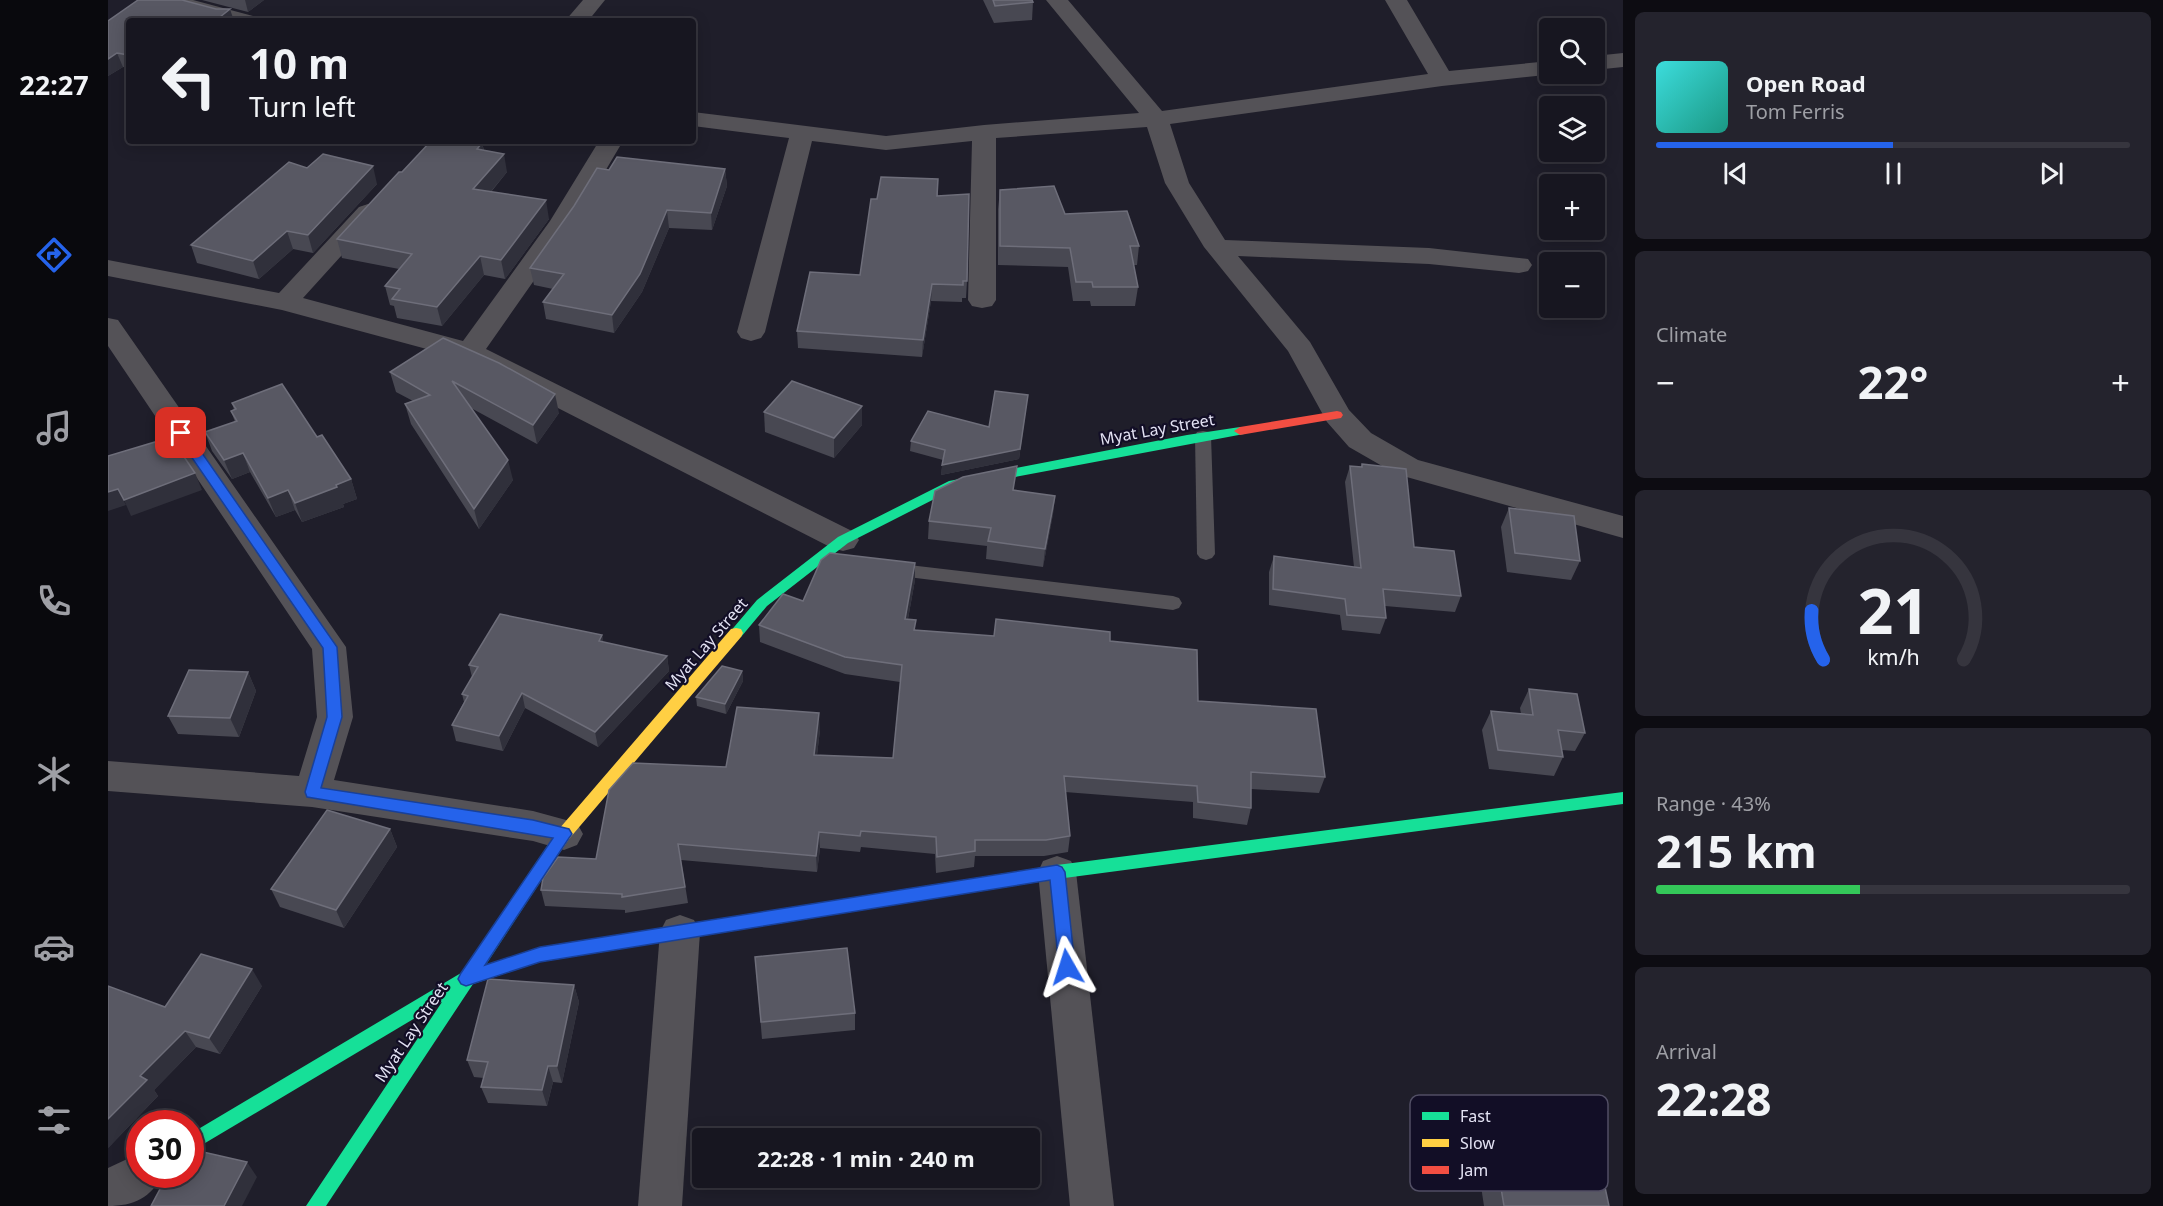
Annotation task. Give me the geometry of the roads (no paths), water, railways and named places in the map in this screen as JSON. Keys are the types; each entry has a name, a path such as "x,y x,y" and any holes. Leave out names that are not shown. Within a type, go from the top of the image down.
{"street":[{"path":"169,0 234,18"},
{"path":"579,18 594,0"},
{"path":"1058,0 1156,119 1177,183 1217,247 1300,348 1337,416 1360,440 1407,467 1623,527"},
{"path":"1396,0 1442,79"},
{"path":"1605,62 1623,60"},
{"path":"696,119 886,143 984,132 1156,119 1442,79 1539,69"},
{"path":"982,300 984,132"},
{"path":"751,332 801,133"},
{"path":"470,352 562,222 609,144"},
{"path":"285,302 387,192"},
{"path":"1217,247 1429,256 1519,265"},
{"path":"108,268 285,302 470,352 842,551"},
{"path":"108,326 330,647 335,717 312,792"},
{"name":"Myat Lay Street","path":"842,551 953,484 1203,436 1337,416"},
{"name":"Myat Lay Street","path":"315,1206 564,834 762,603 817,560"},
{"path":"108,776 312,792 533,826 564,834"},
{"path":"204,1136 466,979 540,955 1057,872 1623,798"},
{"path":"1057,872 1092,1206"},
{"path":"660,1206 680,932"},
{"path":"108,1192 126,1182"}],"lane":[{"path":"1203,436 1206,554"},
{"path":"817,560 842,551"},
{"path":"877,567 1173,603"}]}
